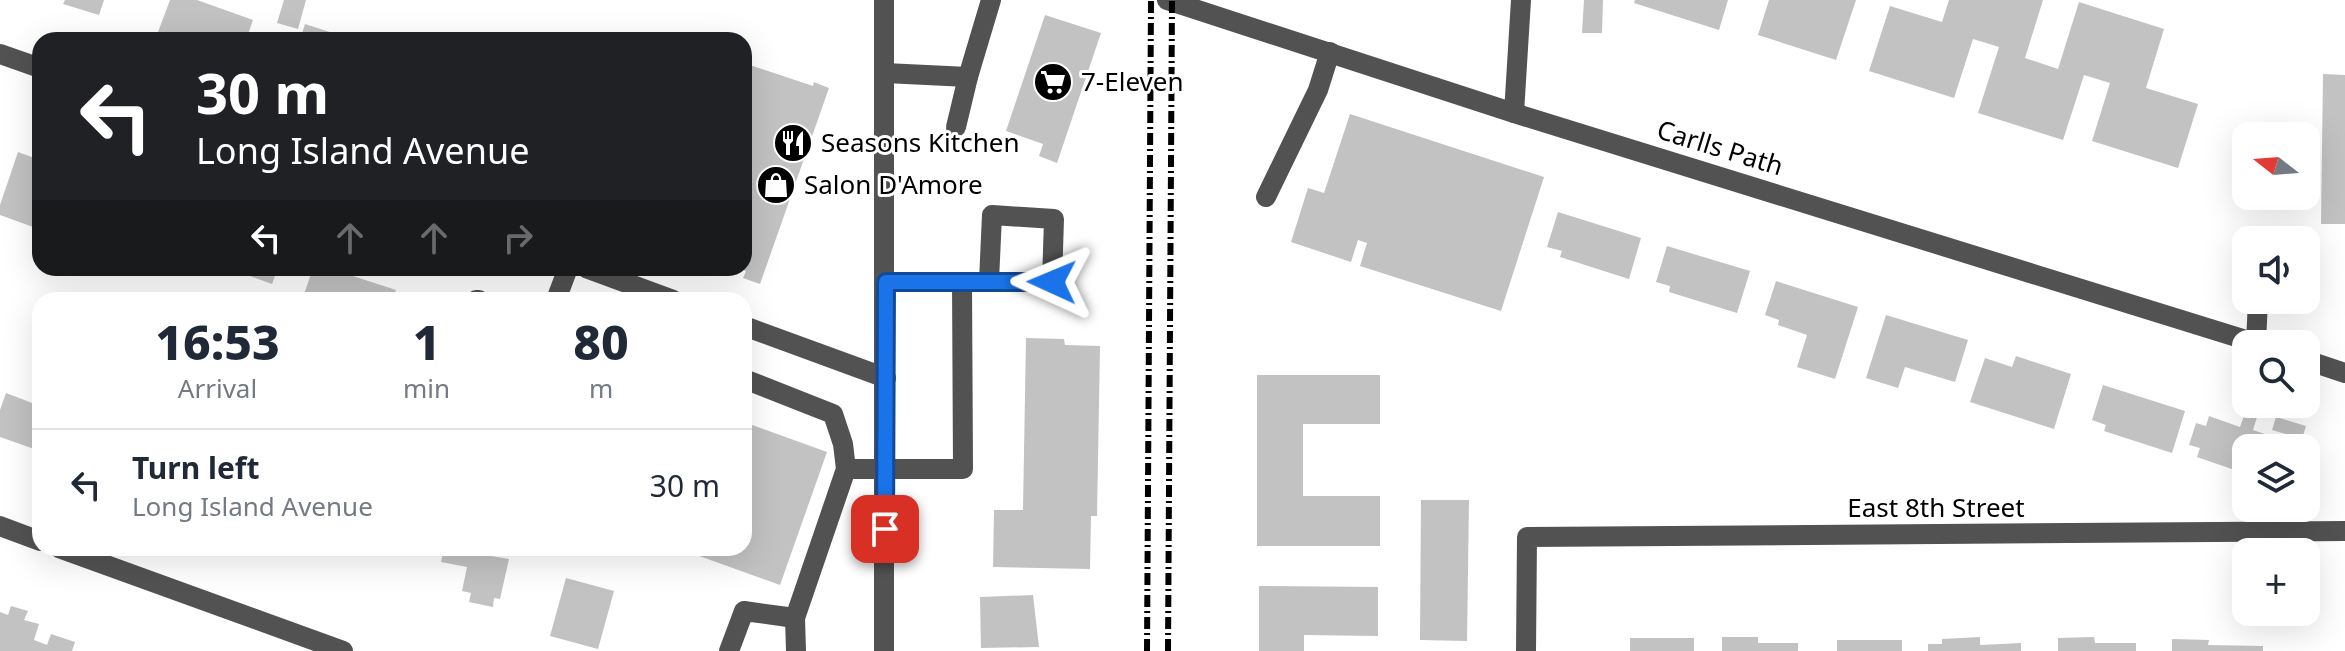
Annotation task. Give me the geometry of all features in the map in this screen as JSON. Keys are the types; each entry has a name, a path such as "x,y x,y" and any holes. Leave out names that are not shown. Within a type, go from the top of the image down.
{"street":[{"path":"884,0 884,651"},
{"path":"956,127 991,0"},
{"name":"Carlls Path","path":"1167,0 1514,113 1598,136 2232,336"},
{"path":"1514,113 1521,0"},
{"path":"1266,197 1318,90 1330,52"},
{"path":"0,54 32,65"},
{"path":"885,73 968,77"},
{"path":"886,282 1052,282 1054,219 992,215 989,281"},
{"path":"608,276 651,292"},
{"path":"846,469 963,469 962,282"},
{"path":"752,329 886,378"},
{"path":"2320,365 2345,373"},
{"path":"752,382 833,414 843,444 846,469 795,618 796,651"},
{"path":"0,526 32,538"},
{"name":"East 8th Street","path":"1526,651 1527,537 2345,531"},
{"path":"81,556 343,651"},
{"path":"729,651 744,611 795,618"}],"building":[{"path":"65,0 104,0 99,15 63,4"},
{"path":"170,0 197,0 253,20 249,32 158,32"},
{"path":"284,0 306,0 298,29 277,23"},
{"path":"1584,0 1603,0 1602,33 1582,33"},
{"path":"1635,0 1728,0 1719,30 1634,3"},
{"path":"1769,0 1856,0 1836,60 1758,35"},
{"path":"1949,0 2043,0 2025,58 2058,69 2079,2 2164,29 2146,88 2198,104 2178,168 2092,141 2110,83 2084,75 2063,140 1978,113 1999,47 1973,39 1954,98 1869,71 1890,6 1942,22"},
{"name":"7-Eleven","path":"1045,15 1101,33 1057,163 1039,156 1043,144 1006,131"},
{"path":"305,24 330,32 302,32"},
{"path":"752,66 813,86 814,82 829,88 760,284 743,278 752,276"},
{"path":"2323,74 2345,75 2345,224 2321,224"},
{"path":"1350,114 1544,177 1501,311 1360,266 1367,243 1358,240 1351,262 1291,242 1308,188 1324,193"},
{"path":"18,152 32,157 32,227 0,215 0,205"},
{"path":"1558,212 1641,238 1629,279 1560,257 1562,251 1547,247"},
{"path":"1667,246 1750,271 1737,313 1669,292 1670,286 1656,282"},
{"path":"250,276 275,276 272,284"},
{"path":"310,276 353,276 396,290 395,292 305,292"},
{"path":"1776,281 1858,307 1835,379 1797,367 1807,335 1778,325 1779,320 1765,315"},
{"path":"1886,315 1968,340 1955,382 1905,367 1898,388 1866,378"},
{"path":"1026,338 1064,339 1065,345 1100,346 1097,516 1091,516 1090,569 993,567 994,510 1023,510"},
{"path":"2016,356 2071,374 2054,429 1970,402 1985,358 2012,367"},
{"path":"1257,375 1380,375 1380,424 1303,424 1303,496 1380,496 1380,546 1257,546"},
{"path":"2103,385 2185,411 2172,453 2104,431 2106,425 2092,420"},
{"path":"6,393 32,403 32,448 0,437 0,410"},
{"path":"2209,416 2240,427 2243,418 2257,418 2253,430 2265,434 2232,434 2232,469 2197,457 2200,448 2189,445 2196,423 2206,426"},
{"path":"2276,418 2306,426 2304,434 2272,430"},
{"path":"752,425 827,452 780,585 699,556 752,556"},
{"path":"1421,500 1469,500 1467,641 1420,640"},
{"path":"442,556 509,559 500,599 494,598 493,607 469,602 471,593 462,591 467,567 441,562"},
{"path":"566,578 614,591 598,649 550,636"},
{"path":"1259,586 1378,587 1378,636 1304,635 1304,651 1259,651"},
{"path":"1033,595 1039,647 981,648 980,597"},
{"path":"11,606 28,611 24,620 39,624 34,640 47,645 51,634 75,642 72,651 0,651 0,612 8,615"},
{"path":"1722,637 1758,637 1758,643 1798,643 1798,651 1722,651"},
{"path":"1980,637 1980,645 2021,643 2021,651 1928,651 1928,644 1942,644 1942,639"},
{"path":"2094,637 2095,643 2136,643 2136,651 2058,651 2058,638"},
{"path":"1630,638 1694,638 1694,651 1630,651"},
{"path":"2172,639 2209,640 2208,645 2263,646 2263,651 2172,651"},
{"path":"1837,640 1902,640 1902,651 1837,651"}],"railway":[{"path":"1147,651 1151,0"},
{"path":"1168,651 1172,0"}],"place":[{"name":"7-Eleven","path":"1053,82"},
{"name":"Seasons Kitchen","path":"793,143"},
{"name":"Salon D'Amore","path":"776,185"}],"route":[{"path":"885,529 886,282 1052,282"}]}
